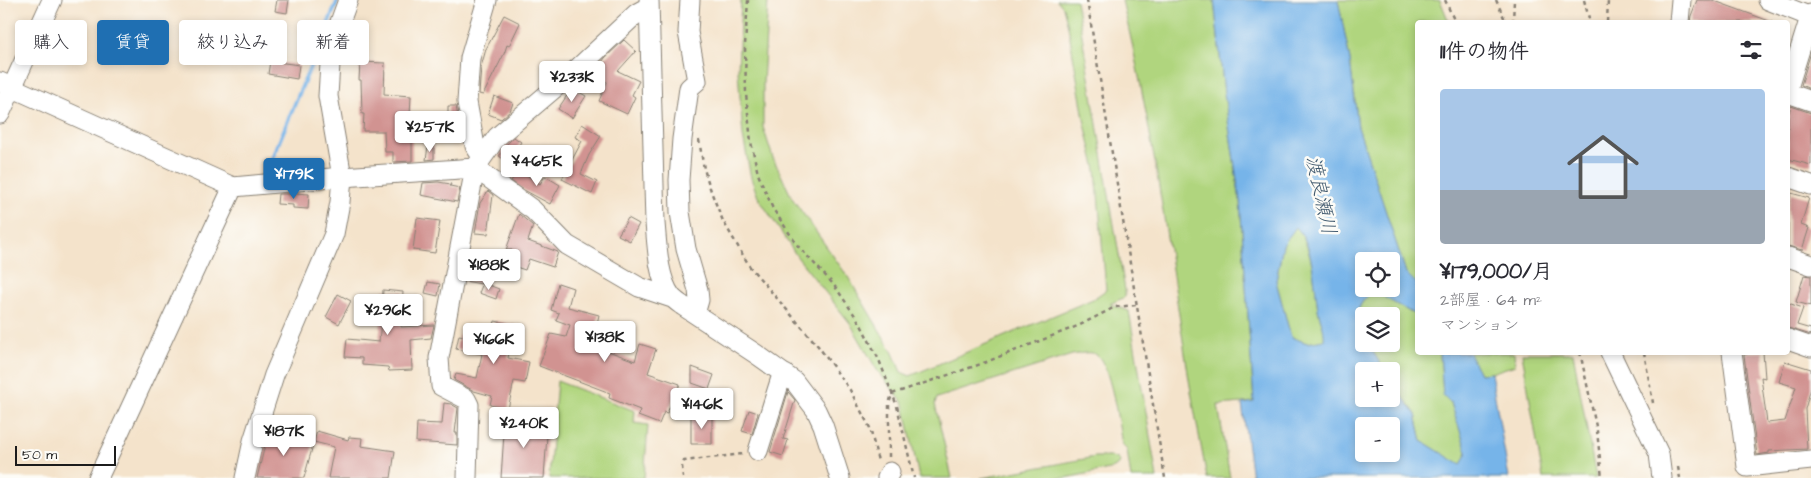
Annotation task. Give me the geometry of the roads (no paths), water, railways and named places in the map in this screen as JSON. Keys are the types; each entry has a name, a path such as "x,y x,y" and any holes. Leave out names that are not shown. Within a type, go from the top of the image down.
{"street":[{"path":"0,114 6,85 52,0"},
{"path":"245,478 253,441 274,375 334,234 342,177 328,96 331,47 348,0"},
{"path":"487,0 470,58 467,102 479,163 533,210 567,245 639,287 672,298 785,374 816,410 830,442 840,478"},
{"path":"690,0 688,32 697,81 689,88 679,180 680,212 686,249 698,290 699,300 695,314"},
{"path":"1679,20 1681,0"},
{"path":"1768,0 1811,16 1790,82"},
{"path":"467,478 469,405 466,399 441,386 439,358 479,163 497,137 576,70 648,4"},
{"path":"648,4 655,170 655,223 665,286 672,298"},
{"path":"6,85 233,187 479,163"},
{"path":"1790,94 1811,101"},
{"path":"1790,178 1811,185"},
{"path":"98,478 233,187"},
{"path":"1790,258 1811,264"},
{"path":"1790,340 1811,347"},
{"path":"1611,355 1659,454 1662,478"},
{"path":"1732,355 1747,467 1811,460"},
{"path":"758,451 780,381 785,374"}],"water":[{"name":"渡良瀬川","path":"1214,0 1338,0 1350,60 1358,127 1399,252 1355,252 1355,297 1366,297 1360,307 1355,307 1355,352 1373,352 1379,362 1355,362 1355,407 1400,407 1400,393 1416,415 1422,441 1461,465 1467,452 1451,403 1443,395 1440,355 1470,355 1480,374 1491,373 1509,478 1252,478 1242,404 1254,402 1240,201 1224,93","holes":["1296,227 1302,235 1310,254 1318,309 1324,332 1324,340 1307,343 1291,337 1276,281 1283,245"]},
{"path":"1400,255 1406,273 1415,282 1415,315 1384,297 1400,297"}],"waterway":[{"path":"264,178 338,0"}]}
